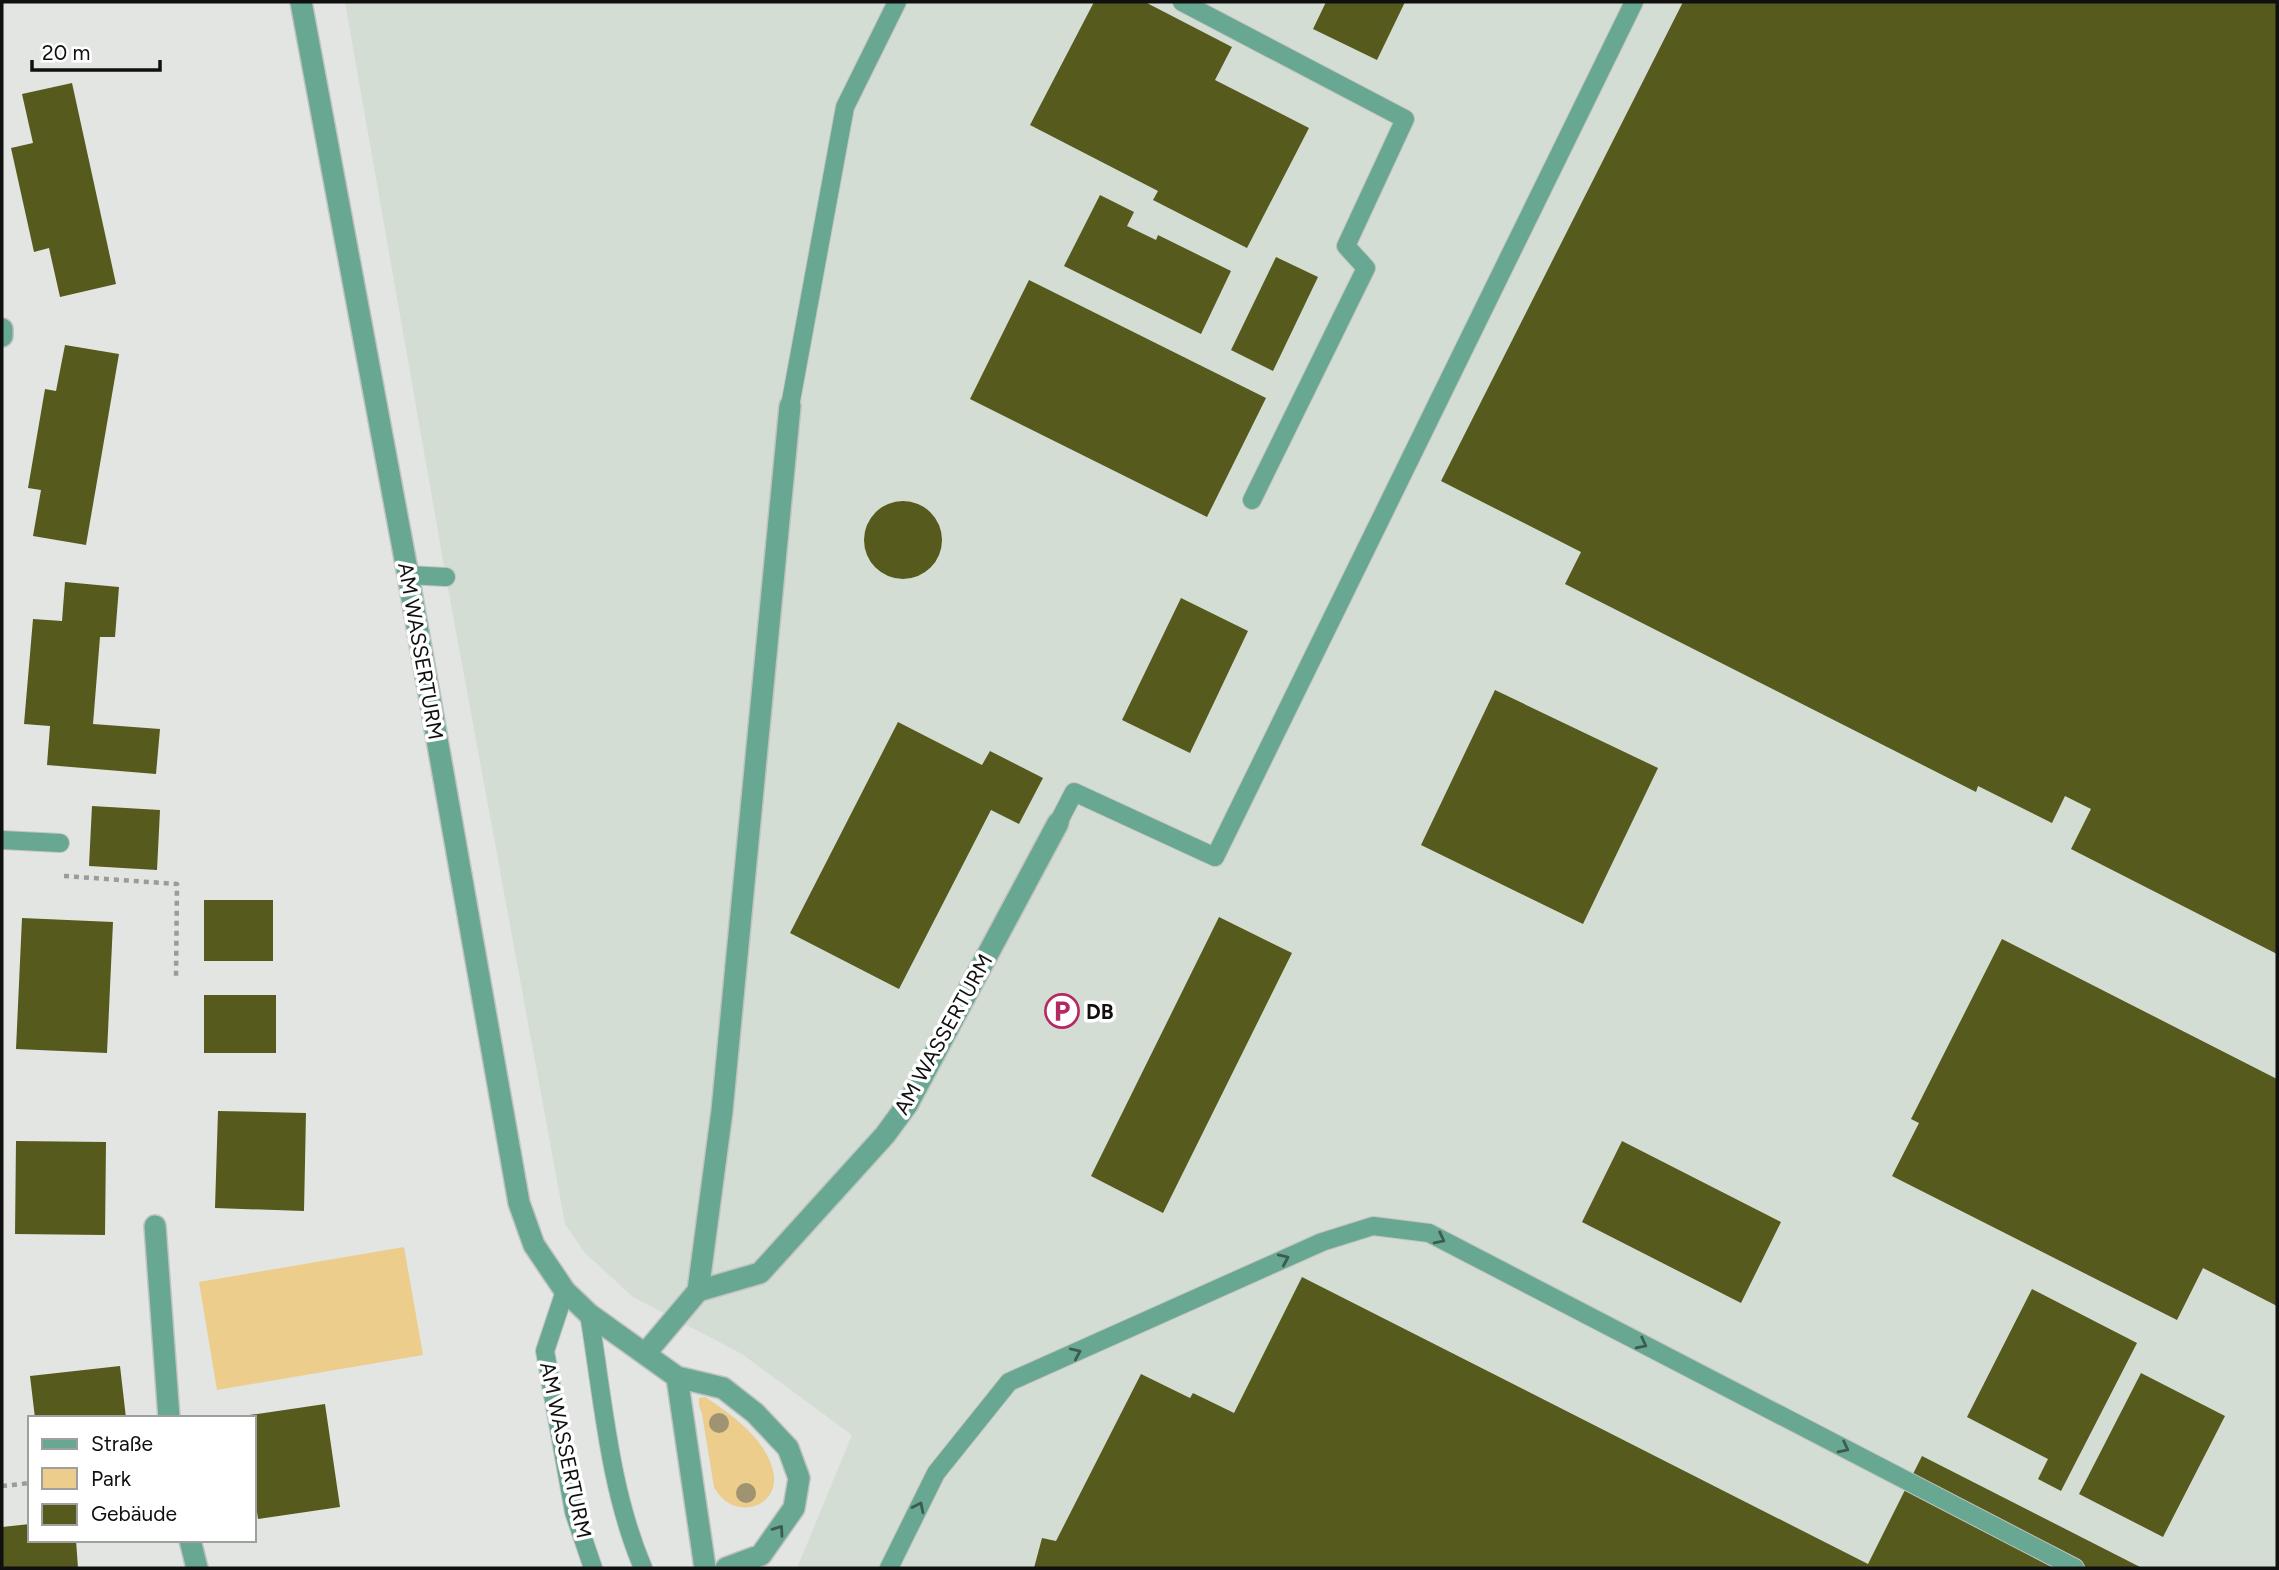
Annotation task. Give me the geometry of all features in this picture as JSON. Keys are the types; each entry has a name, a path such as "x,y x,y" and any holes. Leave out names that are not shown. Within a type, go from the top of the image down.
{"street":[{"name":"AM WASSERTURM","path":"301,2 408,575 519,1203 534,1245 565,1291 589,1314 677,1377 723,1388 755,1413 788,1448 799,1478 794,1508 761,1555 726,1568"},
{"path":"645,1354 698,1291 722,1111 790,406"},
{"name":"AM WASSERTURM","path":"698,1291 760,1273 885,1135 906,1105 1058,823"},
{"path":"155,1226 169,1416"},
{"path":"677,1377 705,1568"},
{"path":"190,1542 197,1568"}],"lane":[{"path":"790,406 845,107 897,2"},
{"path":"1182,2 1405,119 1346,246 1366,268 1252,500"},
{"path":"1058,823 1074,792 1215,857 1634,2"},
{"path":"408,575 446,577"},
{"path":"2,840 60,844"},
{"path":"889,1568 936,1473 1009,1382 1322,1242 1373,1226 1429,1233 2075,1568"},
{"name":"AM WASSERTURM","path":"565,1291 545,1351 574,1512 593,1568"},
{"path":"589,1314 618,1492 643,1568"}],"path":[{"path":"60,844 57,875 177,884 176,980"},
{"path":"2,1486 28,1483"}],"shaded area":[{"path":"345,2 2277,2 2277,1568 797,1568 852,1435 742,1354 633,1297 585,1253 565,1224 446,577"}],"green space":[{"path":"404,1247 423,1355 217,1390 199,1282"},
{"path":"705,1397 744,1427 761,1445 767,1456 774,1481 771,1492 764,1501 755,1506 733,1505 722,1498 714,1487 699,1405 699,1398"}],"building":[{"path":"1094,2 1145,2 1232,47 1215,80 1309,128 1247,248 1153,200 1158,191 1030,125"},
{"path":"1326,2 1405,2 1377,60 1313,29"},
{"path":"1683,2 2277,2 2277,954 2071,849 2091,809 2065,796 2052,823 1978,786 1976,792 1565,584 1581,552 1441,481"},
{"path":"72,83 116,284 60,297 49,248 34,252 11,148 33,143 22,94"},
{"path":"1100,195 1134,212 1127,226 1156,240 1158,235 1231,271 1201,334 1064,266"},
{"path":"1276,257 1318,277 1273,371 1231,350"},
{"path":"1029,280 1266,398 1207,517 970,399"},
{"path":"65,345 119,354 86,545 33,536 41,490 28,488 45,389 56,391"},
{"path":"903,501 918,504 930,513 939,525 942,540 939,555 930,567 918,576 903,579 888,576 876,567 867,555 864,540 867,525 876,513 888,504"},
{"path":"65,582 119,587 115,637 100,637 93,724 160,729 156,774 47,765 50,726 24,724 33,619 62,621"},
{"path":"1181,598 1248,631 1190,753 1122,720"},
{"path":"1495,690 1658,768 1583,924 1421,845"},
{"path":"898,722 982,765 990,751 1043,778 1019,824 991,810 899,989 790,933"},
{"path":"92,806 160,810 157,870 89,866"},
{"path":"204,900 273,900 273,961 204,961"},
{"path":"1219,917 1292,953 1163,1213 1091,1176"},
{"path":"22,918 113,922 107,1053 16,1049"},
{"path":"2002,939 2277,1079 2277,1306 2203,1268 2177,1320 1892,1176 1919,1123 1911,1119"},
{"path":"204,995 276,995 276,1053 204,1053"},
{"path":"218,1111 306,1113 304,1211 215,1208"},
{"path":"16,1141 106,1142 105,1235 15,1234"},
{"path":"1622,1141 1781,1222 1741,1303 1582,1222"},
{"path":"1302,1277 1868,1564 1922,1456 2142,1568 1034,1568 1042,1538 1056,1541 1141,1374 1190,1398 1193,1393 1234,1413"},
{"path":"2032,1289 2137,1343 2061,1491 2038,1479 2048,1459 1967,1417"},
{"path":"120,1366 126,1416 35,1416 30,1376"},
{"path":"2141,1373 2225,1416 2163,1537 2079,1494"},
{"path":"325,1404 340,1507 258,1519 256,1416 243,1416"},
{"path":"28,1524 28,1542 76,1542 78,1568 2,1568 2,1527"}],"place":[{"name":"DB","path":"1062,1011"}]}
